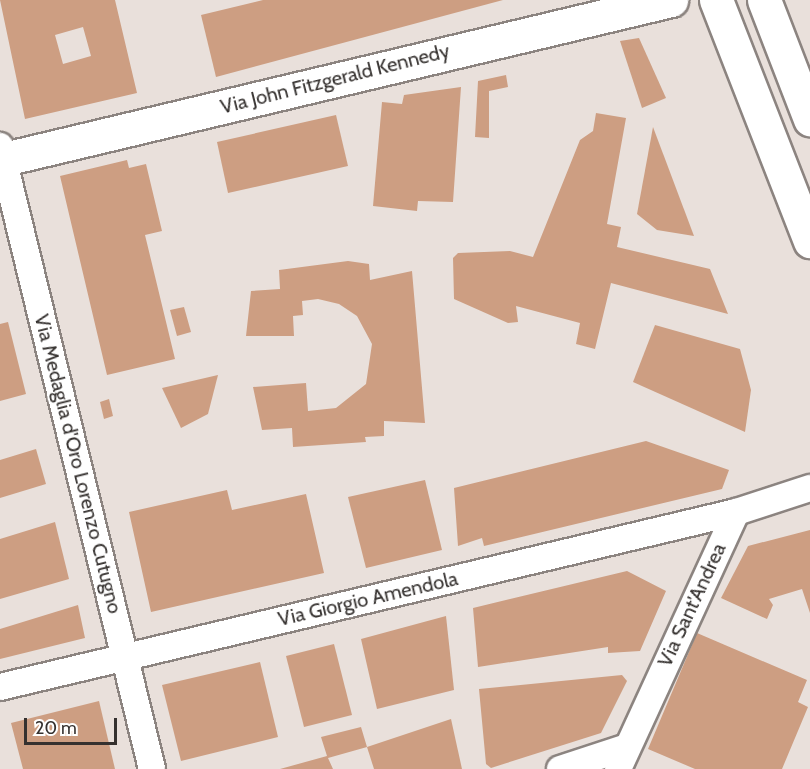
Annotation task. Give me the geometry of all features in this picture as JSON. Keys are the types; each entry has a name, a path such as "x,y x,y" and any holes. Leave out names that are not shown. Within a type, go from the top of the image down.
{"main road":[{"name":"Via John Fitzgerald Kennedy","path":"1,155 671,0"},
{"path":"716,0 810,241"},
{"path":"764,0 810,119"}],"street":[{"name":"Via Medaglia d'Oro Lorenzo Cutugno","path":"1,155 152,769"},
{"path":"736,512 810,488"},
{"name":"Via Giorgio Amendola","path":"0,687 736,512"},
{"name":"Via Sant'Andrea","path":"621,759 736,512"},
{"path":"560,769 621,759"}],"building":[{"path":"0,0 115,0 137,93 25,119","holes":["83,27 91,56 63,64 55,35"]},
{"path":"263,0 503,0 216,77 201,15"},
{"path":"639,38 666,98 642,108 620,41"},
{"path":"506,75 508,87 489,91 489,138 475,137 478,81"},
{"path":"461,87 453,202 418,201 417,211 373,206 382,102 402,104 404,95"},
{"path":"596,113 626,118 607,224 621,227 617,247 710,269 728,314 611,283 595,349 576,344 580,323 516,306 518,322 508,323 454,299 453,258 458,253 510,251 533,257 580,140 593,131"},
{"path":"336,115 348,166 228,193 217,142"},
{"path":"653,127 694,236 657,230 637,214"},
{"path":"127,160 129,168 146,164 162,231 145,235 175,359 107,375 60,176"},
{"path":"348,261 369,264 370,280 412,271 425,423 384,421 384,436 365,437 366,442 293,447 292,428 262,430 253,387 306,383 308,411 336,408 366,384 372,344 357,316 339,304 318,299 302,301 303,315 293,316 294,336 246,336 251,291 280,289 279,270"},
{"path":"184,307 191,332 177,336 170,310"},
{"path":"8,322 26,394 0,401 0,324"},
{"path":"655,325 740,349 751,390 745,432 633,382"},
{"path":"218,375 208,414 181,428 162,388"},
{"path":"109,399 113,416 104,419 100,402"},
{"path":"646,441 729,470 722,489 484,546 482,538 458,546 454,488"},
{"path":"36,449 46,484 0,498 0,460"},
{"path":"425,480 442,550 366,568 348,497"},
{"path":"227,490 232,510 306,494 324,573 151,612 129,512"},
{"path":"55,522 69,579 0,599 0,539"},
{"path":"810,530 810,613 802,589 769,599 773,605 767,619 721,598 748,546"},
{"path":"627,571 666,591 640,651 608,653 608,647 478,667 473,608"},
{"path":"78,605 85,638 0,659 0,629"},
{"path":"446,616 454,690 377,709 361,639"},
{"path":"697,633 807,680 798,702 808,707 782,769 695,769 648,749"},
{"path":"334,644 352,715 304,727 286,656"},
{"path":"260,662 278,737 181,761 162,685"},
{"path":"622,675 627,681 601,733 491,768 486,764 479,689"},
{"path":"99,701 115,769 23,769 11,723"},
{"path":"451,719 462,769 374,769 367,747"},
{"path":"361,727 367,747 328,758 333,769 280,769 327,756 321,737"}]}
